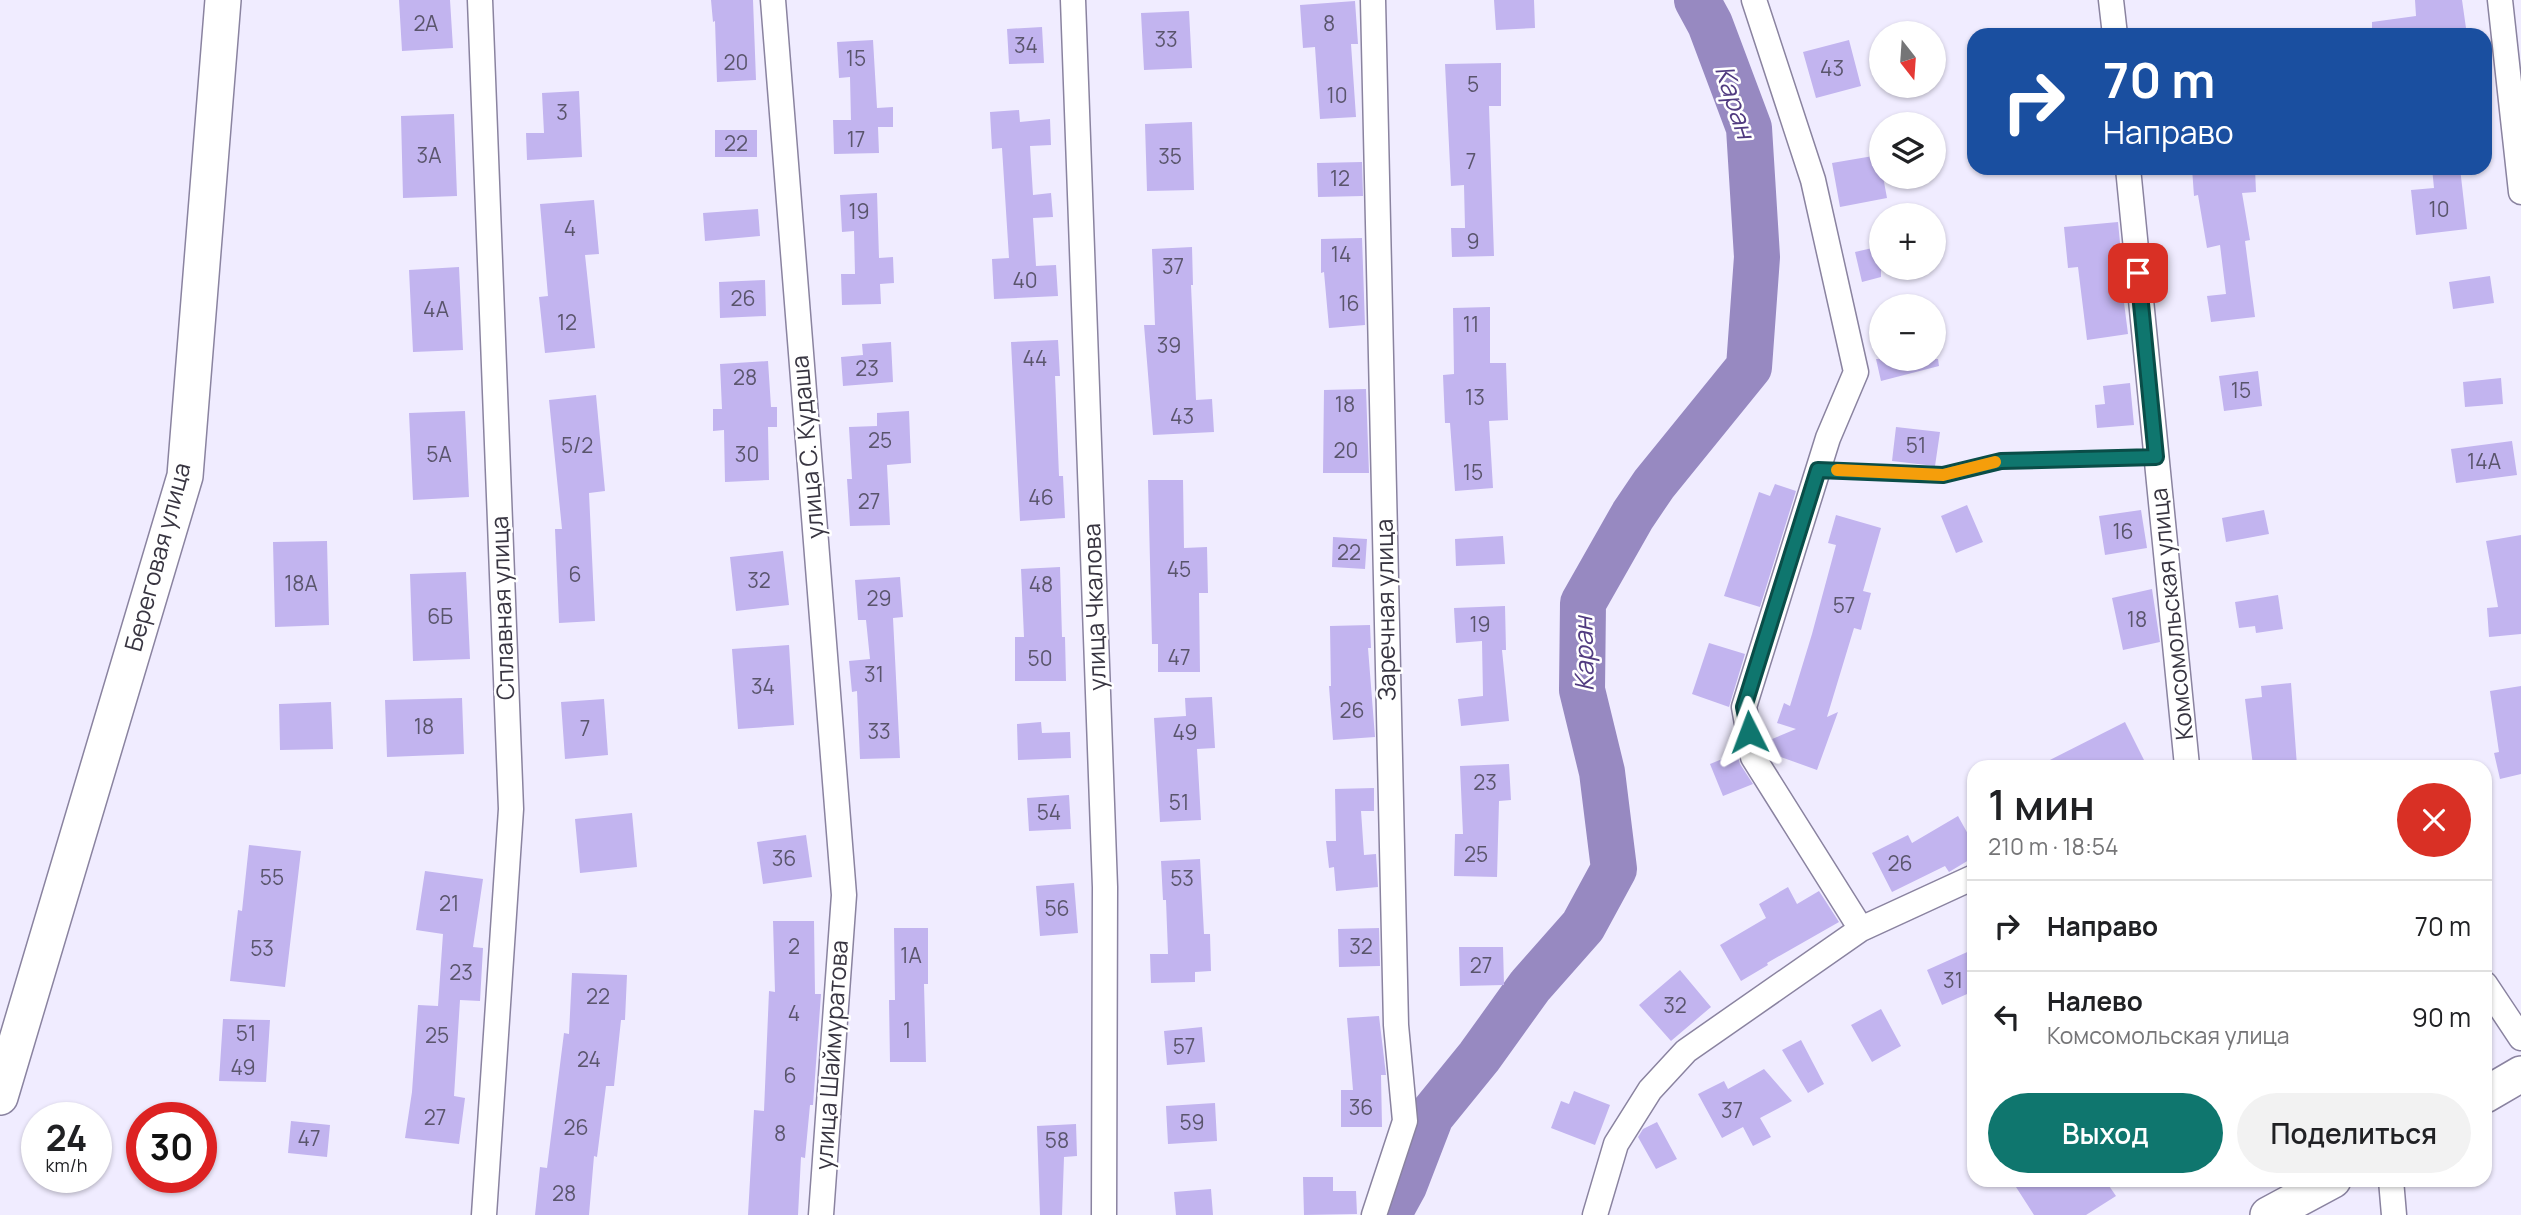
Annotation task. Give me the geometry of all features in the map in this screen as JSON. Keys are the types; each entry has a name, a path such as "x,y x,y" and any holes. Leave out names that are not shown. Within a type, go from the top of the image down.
{"main road":[{"name":"Береговая улица","path":"0,1097 185,476 223,0"},
{"path":"2492,1091 2521,1074"},
{"path":"2268,1215 2320,1187"}],"street":[{"name":"Сплавная улица","path":"480,0 511,809 484,1215"},
{"name":"улица С. Кудаша","path":"773,0 844,895"},
{"name":"улица Чкалова","path":"1073,0 1104,873 1104,1215"},
{"name":"Заречная улица","path":"1373,0 1396,1025 1405,1121 1374,1215"},
{"path":"1754,0 1813,180 1856,372 1828,438 1744,707 1753,757 1861,929"},
{"path":"2111,0 2114,28"},
{"path":"2500,0 2521,192"},
{"name":"Комсомольская улица","path":"2129,175 2185,760"},
{"path":"1595,1215 1616,1144 1650,1090 1686,1051 1861,929 1967,880"},
{"name":"улица Шаймуратова","path":"821,1215 844,895"},
{"path":"2492,994 2521,1038"},
{"path":"2392,1187 2394,1215"}],"lane":[{"path":"1818,470 1943,475 2001,461 2156,457"}],"building":[{"path":"399,0 450,0 453,48 402,51"},
{"path":"711,0 753,0 756,80 717,82 715,21 713,22"},
{"path":"1494,0 1534,0 1535,28 1496,30"},
{"path":"2415,0 2462,0 2466,28 2372,28 2372,22 2416,16"},
{"path":"1355,1 1358,44 1351,44 1356,117 1320,119 1315,47 1303,48 1300,5"},
{"path":"1189,11 1192,68 1144,70 1141,13"},
{"path":"1042,27 1044,63 1009,64 1007,29"},
{"path":"873,40 877,108 893,107 893,127 878,127 879,153 834,154 833,120 851,120 850,77 839,78 837,42"},
{"path":"1849,40 1861,86 1816,98 1803,52"},
{"path":"1501,63 1501,106 1489,106 1494,256 1452,257 1451,228 1465,228 1464,185 1451,186 1445,64"},
{"path":"579,91 582,157 527,160 526,133 544,133 542,93"},
{"path":"1019,110 1020,122 1050,119 1051,145 1030,146 1033,195 1051,193 1053,217 1033,218 1036,266 1056,265 1058,296 994,299 992,259 1009,258 1002,148 992,149 990,112"},
{"path":"454,114 457,196 403,198 401,116"},
{"path":"1192,122 1194,190 1147,191 1145,124"},
{"path":"715,130 757,130 757,157 715,157"},
{"path":"1869,157 1869,189 1885,189 1887,198 1840,207 1832,163"},
{"path":"1362,162 1363,196 1318,197 1317,163"},
{"path":"2192,175 2255,175 2256,192 2242,193 2250,240 2245,241 2255,317 2211,322 2207,296 2226,294 2220,245 2207,248 2198,195 2194,196"},
{"path":"2433,175 2461,175 2467,229 2416,235 2411,190 2434,188"},
{"path":"877,193 879,258 893,257 894,283 880,284 881,304 842,305 841,274 855,274 854,231 842,232 840,195"},
{"path":"594,200 599,254 585,255 595,348 545,353 539,297 548,296 540,204"},
{"path":"758,209 760,236 705,241 703,213"},
{"path":"2118,222 2122,263 2119,263 2128,334 2087,340 2078,267 2068,268 2064,227"},
{"path":"1362,238 1365,325 1329,328 1324,272 1321,273 1321,239"},
{"path":"1192,247 1196,400 1212,399 1214,432 1153,435 1144,325 1155,325 1152,249"},
{"path":"1869,249 1870,280 1862,282 1855,252"},
{"path":"459,267 463,350 413,352 409,270"},
{"path":"2490,276 2494,303 2453,309 2449,282"},
{"path":"765,280 766,316 720,318 719,282"},
{"path":"1490,307 1490,363 1506,363 1508,420 1489,421 1493,488 1455,491 1450,423 1445,423 1443,375 1454,374 1453,308"},
{"path":"1058,340 1060,376 1055,376 1059,476 1063,476 1065,518 1020,521 1011,342"},
{"path":"891,342 893,382 843,386 841,357 863,355 862,344"},
{"path":"768,361 771,407 777,407 777,427 768,427 769,480 725,482 724,430 713,431 713,409 722,409 720,364"},
{"path":"1879,371 1920,371 1881,381"},
{"path":"2258,371 2262,406 2224,411 2219,376"},
{"path":"2501,378 2503,404 2465,407 2463,382"},
{"path":"2130,383 2134,425 2097,428 2095,405 2105,404 2103,386"},
{"path":"1366,389 1369,473 1323,473 1324,390"},
{"path":"596,395 605,491 589,493 595,621 559,623 555,529 562,529 549,400"},
{"path":"465,411 469,497 413,500 409,413"},
{"path":"909,411 911,463 887,465 890,525 850,526 847,479 852,479 849,427 877,426 877,413"},
{"path":"1896,427 1940,432 1935,466 1892,461"},
{"path":"2512,441 2517,475 2456,483 2451,449"},
{"path":"1148,480 1183,480 1184,548 1207,547 1208,593 1199,593 1200,672 1158,672 1158,644 1152,644"},
{"path":"1775,484 1796,491 1760,607 1724,596 1759,492 1770,496"},
{"path":"1967,505 1983,542 1956,553 1941,516"},
{"path":"2141,510 2147,548 2105,555 2099,516"},
{"path":"2264,510 2269,534 2226,542 2222,518"},
{"path":"1836,515 1881,528 1863,591 1871,593 1861,630 1854,628 1827,717 1838,712 1817,770 1767,752 1765,742 1796,729 1777,723 1784,703 1790,706 1812,634 1836,545 1828,543"},
{"path":"2521,535 2521,634 2489,637 2487,608 2498,607 2486,541"},
{"path":"1503,536 1505,564 1456,566 1455,539"},
{"path":"1333,537 1367,539 1365,569 1332,567"},
{"path":"327,541 329,625 275,627 273,542"},
{"path":"783,551 789,605 736,611 730,557"},
{"path":"1060,567 1066,681 1015,681 1015,637 1024,637 1021,569"},
{"path":"466,572 470,659 413,661 410,574"},
{"path":"900,577 903,617 893,618 900,758 860,759 857,691 852,692 849,661 870,659 866,620 858,620 855,580"},
{"path":"2152,589 2160,642 2123,650 2112,598"},
{"path":"2278,595 2283,629 2256,633 2255,626 2239,628 2235,602"},
{"path":"1505,606 1506,650 1502,650 1509,721 1461,726 1458,699 1483,696 1482,641 1456,643 1454,608"},
{"path":"1370,625 1371,648 1368,648 1375,737 1333,740 1329,686 1330,626"},
{"path":"1709,643 1745,654 1729,707 1692,694"},
{"path":"789,645 794,725 738,729 732,649"},
{"path":"2291,683 2297,760 2252,760 2245,699 2262,697 2261,686"},
{"path":"2521,686 2521,774 2500,779 2494,753 2499,752 2490,691"},
{"path":"1212,697 1215,748 1197,749 1201,820 1160,822 1154,718 1186,716 1185,698"},
{"path":"462,698 464,754 387,757 385,700"},
{"path":"604,699 608,755 565,759 561,702"},
{"path":"331,702 333,749 280,750 279,704"},
{"path":"1041,722 1042,733 1070,732 1071,758 1018,760 1017,724"},
{"path":"2125,722 2144,760 2050,760"},
{"path":"1737,753 1740,764 1753,784 1723,796 1710,764"},
{"path":"1509,764 1511,800 1499,801 1497,877 1454,876 1455,834 1463,834 1460,766"},
{"path":"1374,788 1374,811 1361,811 1364,855 1376,854 1378,887 1336,891 1334,867 1329,868 1326,841 1336,841 1335,789"},
{"path":"1069,795 1071,829 1029,831 1027,798"},
{"path":"632,813 637,867 580,873 575,819"},
{"path":"1958,816 1967,832 1967,861 1949,872 1945,866 1892,892 1872,853 1908,835 1912,843"},
{"path":"806,835 812,877 763,884 757,842"},
{"path":"249,845 301,851 285,987 230,981 238,910 242,911"},
{"path":"1200,859 1204,934 1210,934 1211,971 1195,972 1195,982 1151,983 1150,954 1168,954 1161,861"},
{"path":"425,871 483,879 473,947 483,948 480,1001 460,1000 454,1096 465,1098 459,1144 405,1138 412,1092 418,1005 438,1006 443,934 416,930"},
{"path":"1074,883 1078,933 1040,936 1036,886"},
{"path":"1788,887 1797,904 1819,891 1839,922 1741,981 1720,945 1766,918 1759,904"},
{"path":"773,921 814,921 815,994 821,994 813,1105 810,1105 805,1158 801,1157 798,1215 748,1215 754,1110 764,1111 769,991 775,992"},
{"path":"894,928 928,928 928,984 924,984 926,1062 890,1062 889,1000 895,1000"},
{"path":"1379,928 1380,966 1339,967 1338,929"},
{"path":"1459,947 1503,947 1504,985 1460,986"},
{"path":"1967,952 1967,994 1942,1005 1927,970"},
{"path":"1680,970 1711,1007 1671,1041 1639,1005"},
{"path":"572,973 627,975 625,1020 621,1020 614,1086 606,1086 597,1157 594,1156 589,1215 535,1215 540,1167 547,1168 564,1033 569,1034"},
{"path":"1881,1009 1901,1046 1872,1062 1851,1025"},
{"path":"1379,1016 1386,1075 1381,1075 1382,1127 1341,1127 1341,1090 1353,1090 1347,1018"},
{"path":"223,1019 270,1020 266,1082 219,1081"},
{"path":"1202,1027 1205,1062 1167,1065 1164,1031"},
{"path":"1801,1040 1824,1084 1808,1093 1782,1050"},
{"path":"1764,1069 1792,1101 1760,1118 1771,1137 1753,1146 1743,1127 1722,1138 1698,1094 1724,1081 1728,1089"},
{"path":"1574,1091 1610,1105 1595,1145 1551,1128 1561,1101 1569,1104"},
{"path":"1215,1103 1217,1141 1168,1144 1166,1106"},
{"path":"291,1121 330,1125 327,1157 288,1153"},
{"path":"1657,1122 1677,1159 1656,1169 1638,1137 1643,1129"},
{"path":"1076,1124 1077,1156 1064,1157 1062,1215 1040,1215 1037,1126"},
{"path":"1303,1177 1333,1177 1333,1191 1356,1191 1357,1214 1304,1215"},
{"path":"2016,1187 2110,1187 2116,1196 2086,1215 2034,1215"},
{"path":"1211,1189 1213,1215 1176,1215 1174,1192"}],"waterway":[{"name":"Каран","path":"1388,1215 1404,1186 1431,1116 1479,1057 1530,986 1583,926 1614,869 1602,772 1582,690 1583,603 1633,515 1654,484 1749,367 1757,257 1749,128 1710,24 1697,0"}],"slow traffic":[{"path":"1837,470 1943,475 1995,462"}],"route":[{"path":"1749,732 1744,707 1818,470 1943,475 2001,461 2156,457 2138,273"}]}
